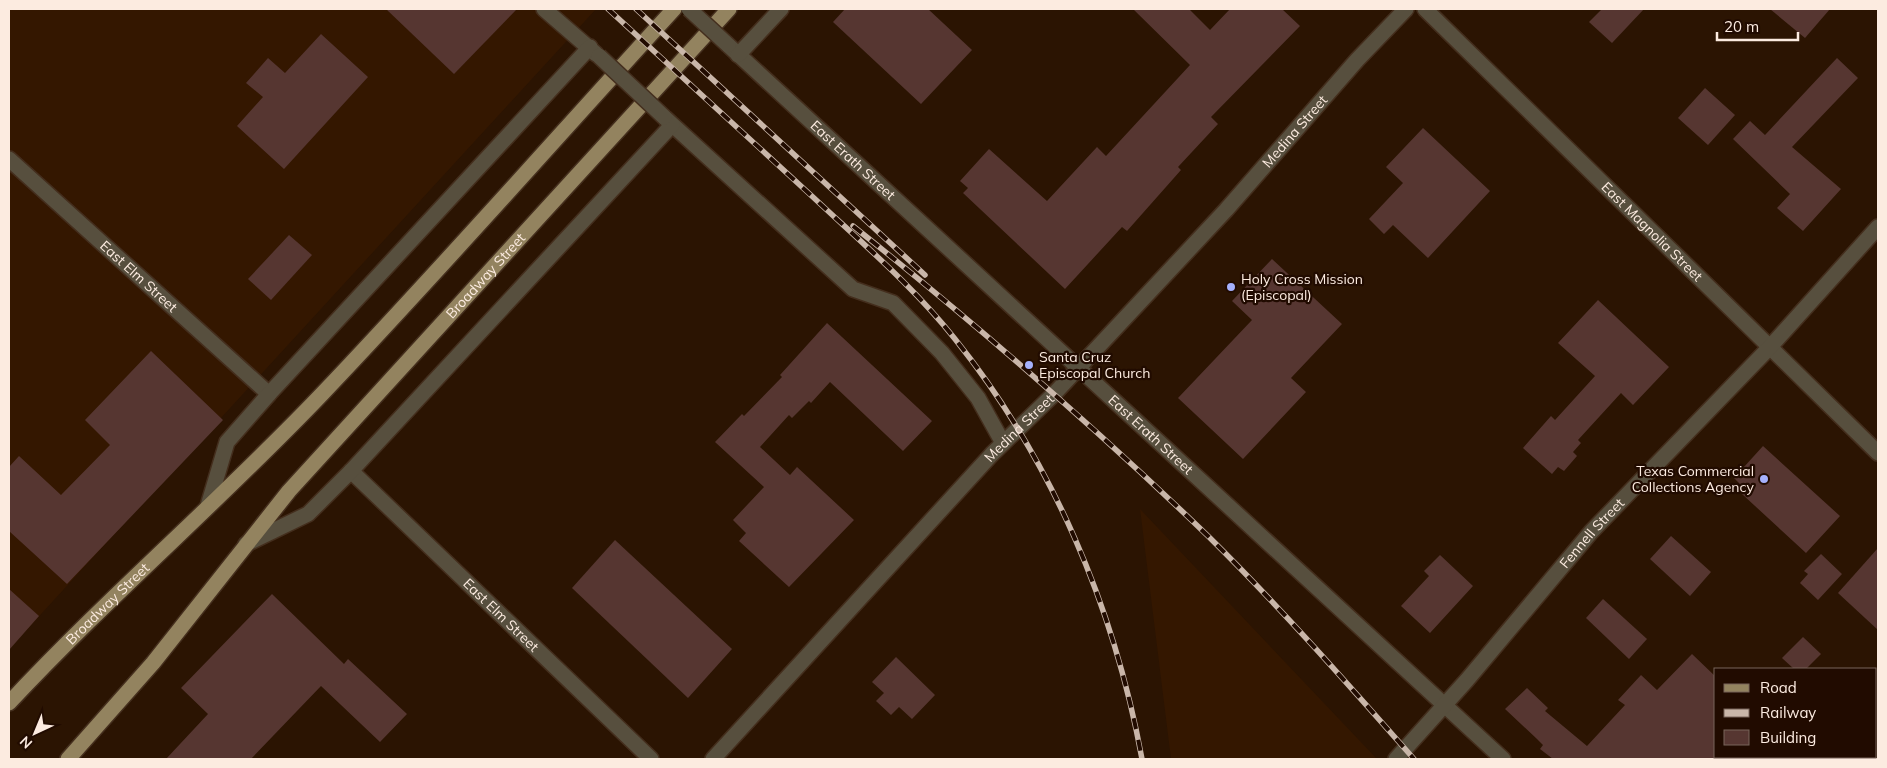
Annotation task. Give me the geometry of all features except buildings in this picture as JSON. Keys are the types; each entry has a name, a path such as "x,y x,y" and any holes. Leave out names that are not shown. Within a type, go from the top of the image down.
{"main road":[{"name":"Broadway Street","path":"9,703 101,608 322,394 674,9"},
{"name":"Broadway Street","path":"68,759 153,663 244,545 350,421 729,9"}],"street":[{"path":"544,9 594,52 853,289 893,303 942,352 978,398 1003,443"},
{"name":"East Erath Street","path":"689,9 1503,759"},
{"path":"733,50 781,9"},
{"name":"Medina Street","path":"713,759 1003,443 1078,369 1226,210 1357,60 1406,9"},
{"name":"East Magnolia Street","path":"1425,9 1878,453"},
{"name":"Broadway Street","path":"208,506 227,442 269,394 594,52"},
{"name":"Broadway Street","path":"244,545 308,514 351,471 668,121"},
{"name":"East Elm Street","path":"9,159 269,394"},
{"name":"Fennell Street","path":"1396,759 1445,705 1591,532 1770,347 1878,227"},
{"name":"East Elm Street","path":"351,471 651,759"}],"shaded area":[{"path":"9,9 596,9 9,649"},
{"path":"1140,509 1377,759 1171,759"}],"railway":[{"path":"608,9 905,283 955,339 990,386 1021,434 1049,485 1074,537 1096,591 1115,646 1130,702 1142,759"},
{"path":"636,9 925,275"},
{"path":"853,226 1034,377 1165,495 1261,590 1414,759"}],"place":[{"name":"Holy Cross Mission (Episcopal)","path":"1231,287"},
{"name":"Santa Cruz Episcopal Church","path":"1029,365"},
{"name":"Texas Commercial Collections Agency","path":"1764,479"}]}
